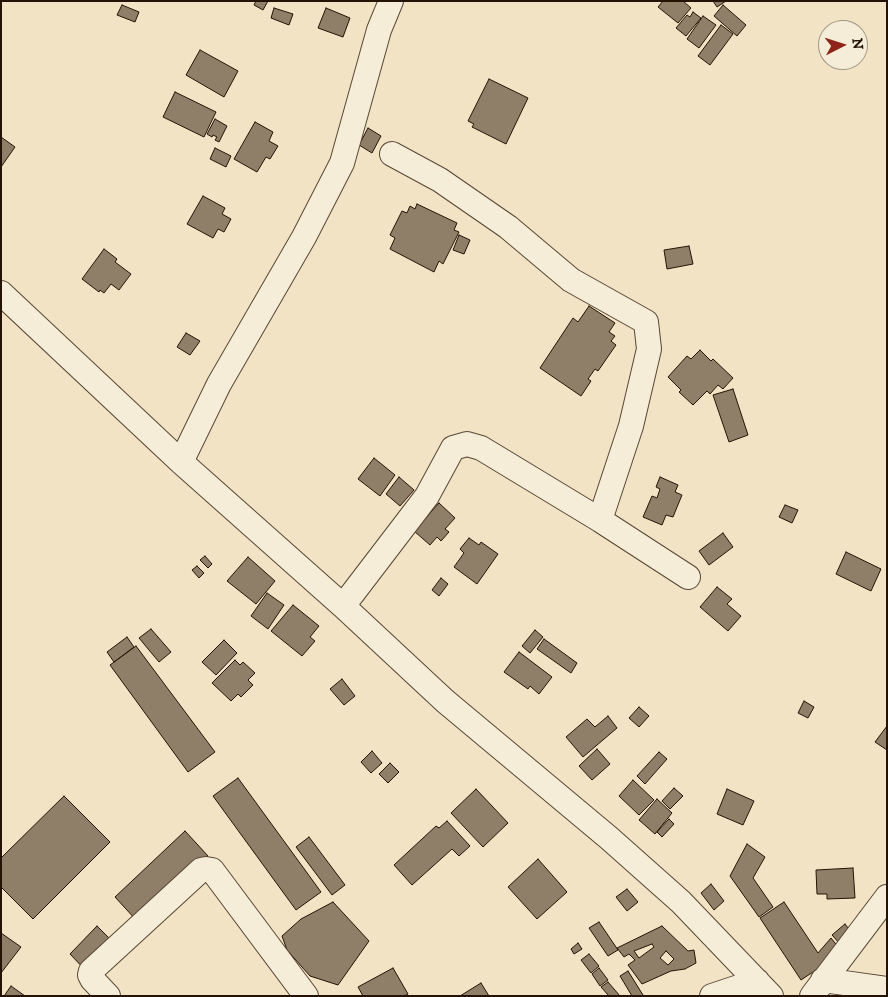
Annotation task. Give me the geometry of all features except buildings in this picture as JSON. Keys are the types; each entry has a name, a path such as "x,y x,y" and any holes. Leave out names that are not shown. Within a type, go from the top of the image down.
{"street":[{"path":"181,462 219,384 304,237 342,163 379,30 391,1"},
{"path":"392,154 440,180 508,227 571,280 646,322 649,349 631,426 600,520"},
{"path":"1,293 181,462 343,606 445,702 609,838 681,902 764,989"},
{"path":"343,606 427,496 453,448 466,444 481,448 600,520 688,577"},
{"path":"108,996 92,979 91,972 201,870 206,869 212,870 306,996"},
{"path":"817,988 887,897"},
{"path":"817,988 887,989"},
{"path":"712,996 764,989"}]}
